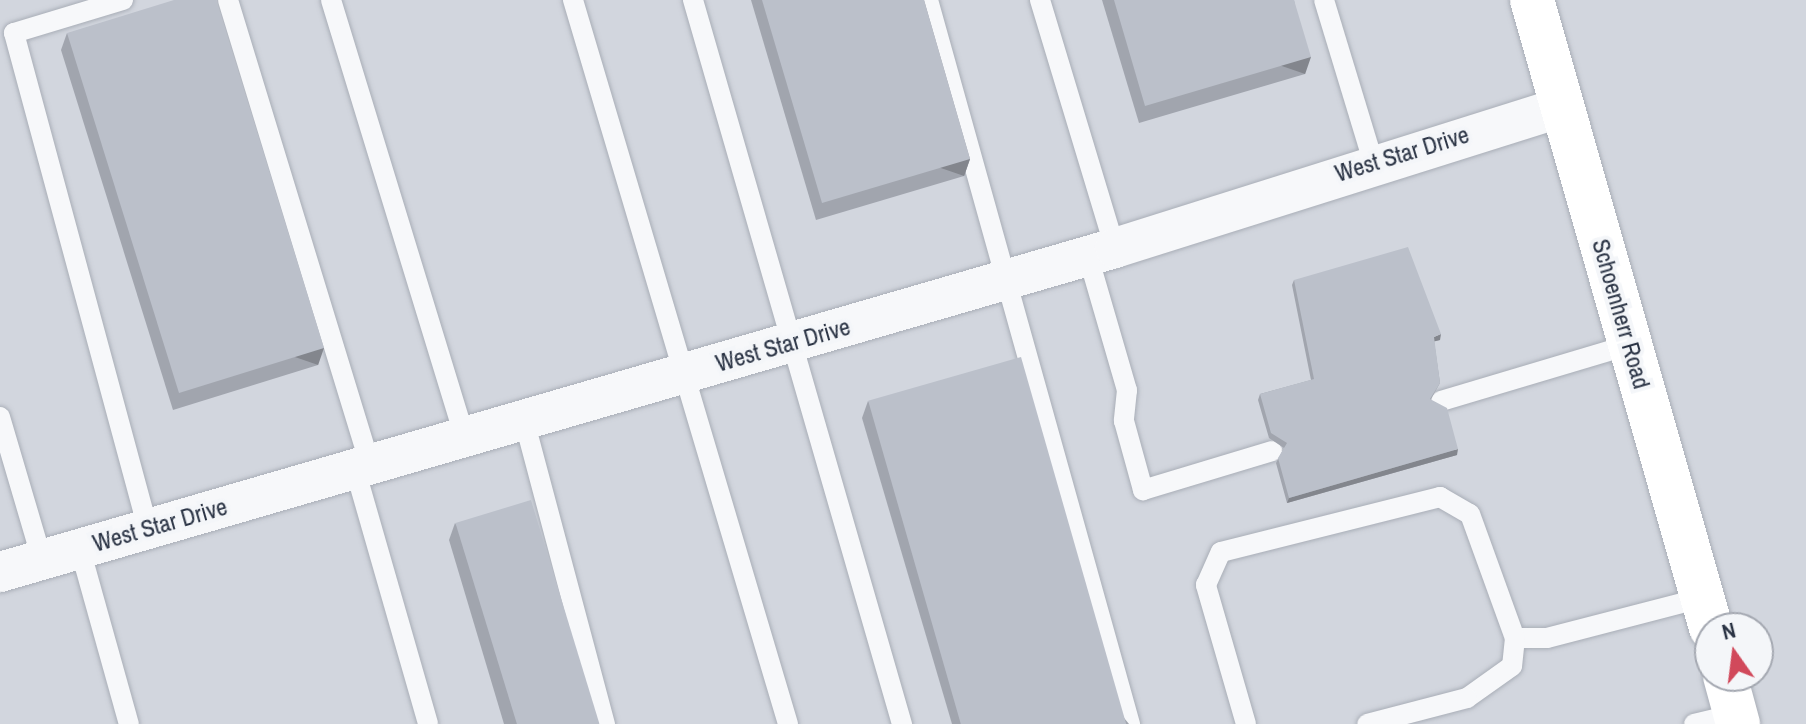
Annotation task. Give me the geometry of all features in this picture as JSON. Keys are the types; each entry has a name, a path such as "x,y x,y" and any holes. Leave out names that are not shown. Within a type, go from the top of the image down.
{"street":[{"name":"Schoenherr Road","path":"1532,0 1706,612"},
{"name":"West Star Drive","path":"0,572 1102,252 1373,161 1562,107"}],"lane":[{"path":"123,0 14,33 148,529"},
{"path":"228,0 362,467 428,724"},
{"path":"331,0 465,437"},
{"path":"573,0 788,724"},
{"path":"693,0 902,724"},
{"path":"928,0 1130,724"},
{"path":"1040,0 1102,252 1127,390 1124,421 1143,490 1272,451"},
{"path":"1324,0 1373,161"},
{"path":"1441,401 1629,345"},
{"path":"0,417 42,560"},
{"path":"524,420 605,724"},
{"path":"1246,724 1206,585 1221,552 1440,497 1470,514 1515,638 1512,666 1498,680 1467,698 1367,724"},
{"path":"80,549 129,724"},
{"path":"1515,638 1547,638 1694,615"}],"shaded area":[{"path":"0,0 1806,0 1806,724 0,724"}],"building":[{"path":"174,0 216,0 324,348 179,393 67,33"},
{"path":"762,0 924,0 970,159 822,203"},
{"path":"1114,0 1294,0 1311,57 1145,106"},
{"path":"1408,247 1441,334 1434,337 1440,383 1430,399 1447,408 1458,449 1289,498 1278,458 1287,443 1271,433 1260,394 1314,379 1294,280"},
{"path":"1021,357 1126,724 961,724 868,401"},
{"path":"531,500 599,724 517,724 455,523"}]}
